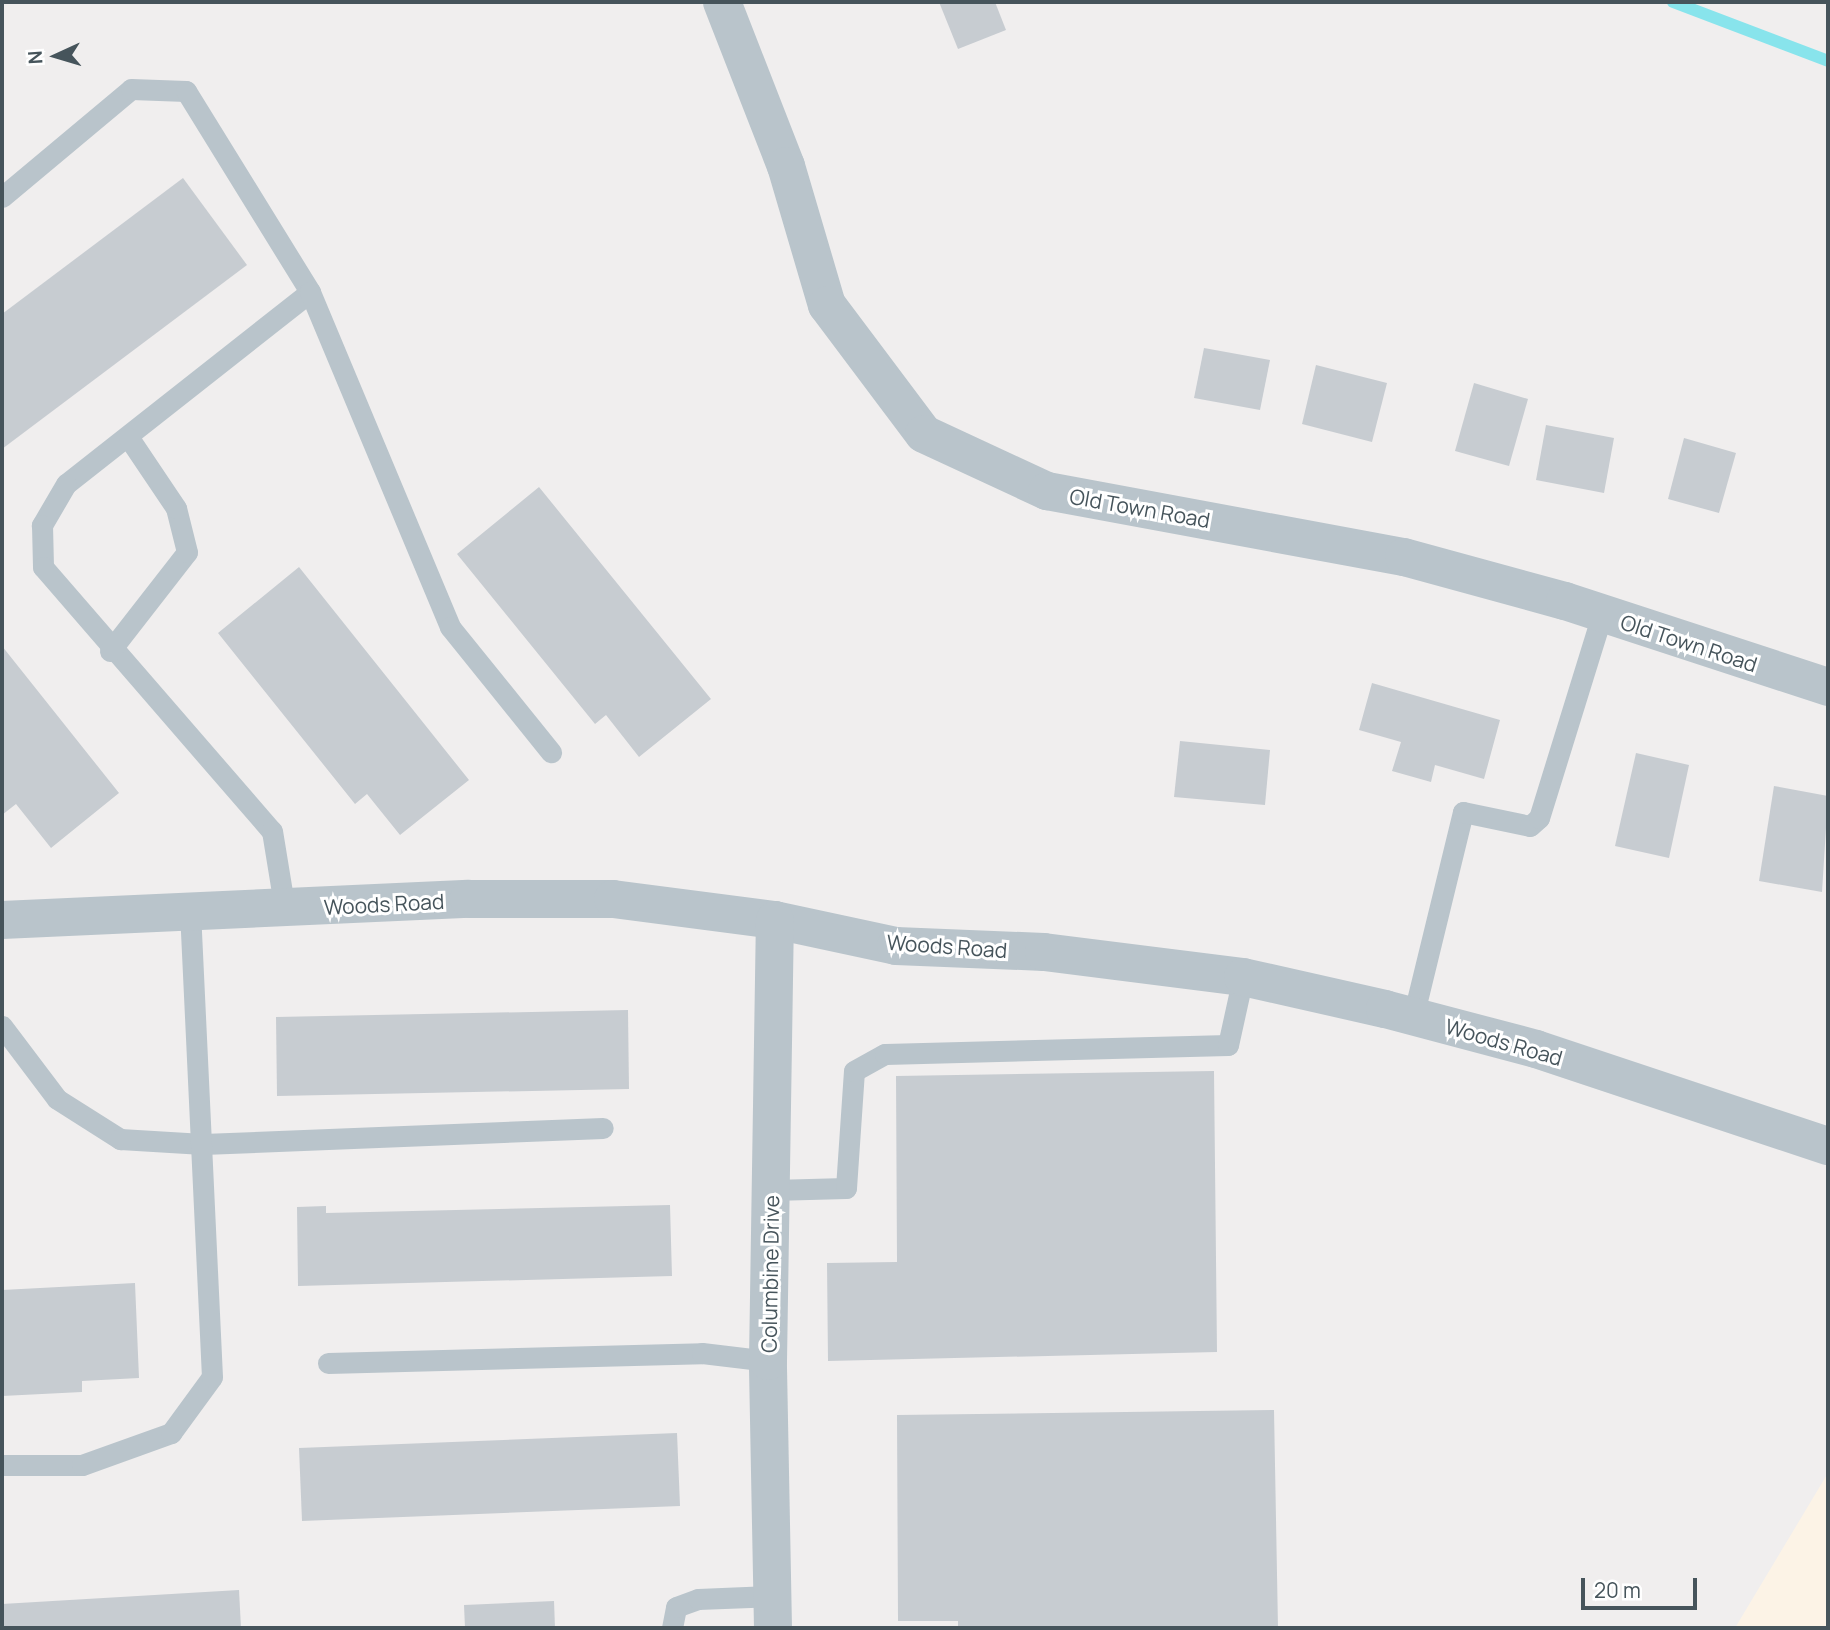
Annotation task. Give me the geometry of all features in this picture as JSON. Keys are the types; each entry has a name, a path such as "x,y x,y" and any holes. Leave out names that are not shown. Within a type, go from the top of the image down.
{"street":[{"name":"Old Town Road","path":"722,2 786,166 827,305 924,434 1047,491 1404,557 1602,614 1828,687"},
{"name":"Woods Road","path":"2,920 614,899 775,920 896,946 1044,952 1243,977 1413,1017 1536,1049 1828,1146"},
{"name":"Columbine Drive","path":"772,1612 768,1362 775,920"}],"lane":[{"path":"2,197 131,89 186,91 310,292 450,627 551,752"},
{"path":"285,910 272,831 110,652 43,567 42,525 66,484 129,438 310,292"},
{"path":"110,652 187,552 176,508 129,438"},
{"path":"1413,1017 1463,812 1530,826 1539,818 1602,614"},
{"path":"2,1465 82,1465 171,1433 212,1377 204,1144 191,912"},
{"path":"772,1190 846,1188 854,1071 885,1054 1228,1045 1243,977"},
{"path":"2,1026 57,1099 120,1139 204,1144 603,1128"},
{"path":"328,1363 702,1353 768,1362"},
{"path":"672,1628 676,1607 698,1599 772,1612"}],"shaded area":[{"path":"1828,1473 1828,1628 1735,1628"}],"building":[{"path":"939,2 995,2 1006,30 958,49"},
{"path":"183,178 247,265 2,449 2,314"},
{"path":"1204,348 1270,360 1260,410 1194,398"},
{"path":"1316,365 1387,383 1372,442 1302,424"},
{"path":"1474,383 1528,399 1509,466 1455,451"},
{"path":"1546,425 1614,438 1604,493 1536,480"},
{"path":"1684,438 1736,453 1719,513 1668,499"},
{"path":"539,487 711,699 639,757 606,715 595,724 457,554"},
{"path":"299,567 469,780 400,835 367,794 355,804 218,633"},
{"path":"2,646 119,793 51,848 16,804 2,815"},
{"path":"1372,683 1500,720 1484,779 1435,765 1431,782 1392,771 1401,742 1359,730"},
{"path":"1180,741 1270,750 1265,805 1174,797"},
{"path":"1636,753 1689,765 1669,858 1615,846"},
{"path":"1774,786 1828,796 1822,892 1759,881"},
{"path":"628,1010 629,1089 277,1096 276,1017"},
{"path":"1214,1071 1217,1352 828,1361 827,1263 897,1262 896,1076"},
{"path":"670,1205 672,1276 298,1286 297,1207 326,1206 326,1213"},
{"path":"135,1283 139,1378 82,1381 82,1392 2,1396 2,1290"},
{"path":"1274,1410 1278,1628 958,1628 958,1621 898,1621 897,1415"},
{"path":"677,1433 680,1506 302,1521 299,1448"},
{"path":"239,1590 241,1628 2,1628 2,1604"},
{"path":"554,1601 555,1628 465,1628 464,1605"}],"waterway":[{"path":"1673,2 1828,61"}]}
